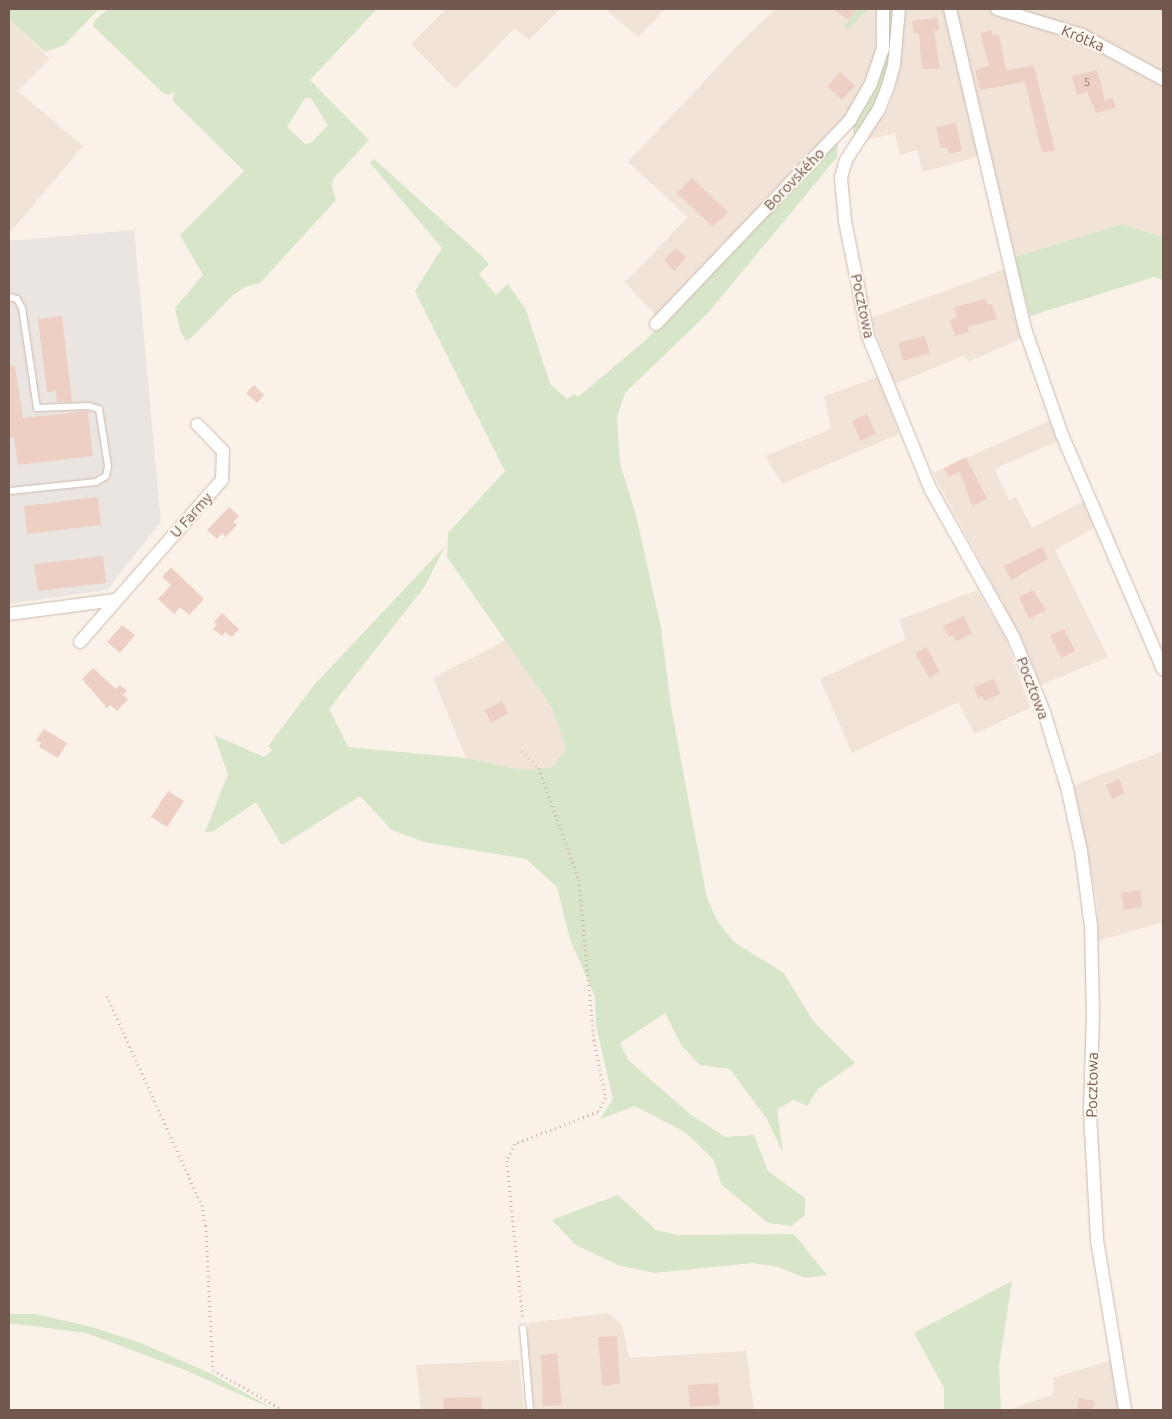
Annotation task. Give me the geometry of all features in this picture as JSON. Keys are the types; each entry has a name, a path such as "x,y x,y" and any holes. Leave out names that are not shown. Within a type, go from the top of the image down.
{"street":[{"name":"Borovského","path":"656,324 850,120 870,86 883,49 883,9"},
{"name":"Pocztowa","path":"899,9 894,65 888,89 879,109 846,160 841,177 845,221 868,336 931,490 1013,636 1044,712 1067,787 1081,851 1091,926 1094,1015 1090,1112 1097,1240 1125,1410"},
{"path":"950,9 1026,332 1062,435 1163,669"},
{"name":"Krótka","path":"997,9 1082,34 1163,80"},
{"name":"U Farmy","path":"80,642 222,480 223,452 197,424"},
{"path":"9,614 115,600"}],"lane":[{"path":"9,297 17,298 22,308 37,408 88,406 99,409 108,472 96,482 9,491"},
{"path":"523,1328 530,1410"}],"path":[{"path":"522,751 539,768 579,880 594,1040 606,1098 598,1112 515,1144 506,1161 523,1328"},
{"path":"107,996 202,1206 209,1265 213,1370 282,1410"}],"shaded area":[{"path":"446,9 560,9 529,40 515,28 455,89 411,44"},
{"path":"606,9 665,9 638,37"},
{"path":"776,9 877,9 875,55 863,92 847,118 656,316 625,282 688,217 628,162 744,39"},
{"path":"905,9 946,9 980,156 923,172 917,150 900,155 895,133 864,141 888,109 896,86"},
{"path":"954,9 985,9 1105,47 1163,84 1163,237 1122,224 1014,257"},
{"path":"1016,9 1163,9 1163,74"},
{"path":"9,19 50,59 18,91 83,146 9,234"},
{"path":"134,230 161,522 107,590 9,604 9,241"},
{"path":"1005,269 1025,337 968,362 965,355 895,384 871,318"},
{"path":"878,377 899,434 782,484 765,456 831,429 824,396"},
{"path":"1049,421 1058,441 994,469 1009,500 1016,497 1032,528 1084,501 1094,528 1055,550 1108,657 1041,685 1017,630 933,473"},
{"path":"977,590 1005,637 1030,708 974,734 958,702 852,753 820,679 906,639 899,620"},
{"path":"506,640 551,706 566,748 553,767 524,770 466,758 433,678"},
{"path":"1163,751 1163,922 1098,941 1097,903 1074,785"},
{"path":"608,1313 622,1325 629,1358 746,1351 754,1410 534,1410 527,1337 529,1323"},
{"path":"519,1360 524,1410 421,1410 416,1365"},
{"path":"1111,1360 1120,1410 1008,1410 1054,1394 1053,1378"}],"green space":[{"path":"9,9 99,9 64,45 45,52 9,19"},
{"path":"108,9 377,9 310,80 369,140 333,179 332,188 336,200 260,283 245,287 232,296 190,339 186,340 181,333 175,308 203,275 180,235 244,171 173,101 174,91 169,95 163,93 93,26 95,20","holes":["305,98 311,98 328,125 311,143 305,144 287,127"]},
{"path":"857,9 868,9 848,30 844,27"},
{"path":"888,9 895,9 891,63 876,104 854,136 853,125 870,98"},
{"path":"838,140 837,157 708,313 625,393 617,417 620,464 636,515 661,628 671,707 707,898 718,922 734,942 784,973 813,1021 855,1063 818,1089 807,1106 794,1100 777,1109 783,1153 767,1119 730,1069 700,1065 681,1045 665,1013 620,1043 628,1060 690,1114 725,1137 754,1135 768,1171 805,1198 805,1215 791,1226 768,1223 721,1184 714,1160 685,1132 635,1106 600,1119 613,1099 596,1026 595,997 570,939 557,887 526,859 424,842 392,830 360,796 282,845 256,802 214,831 205,832 228,774 214,735 264,757 272,750 268,746 315,684 445,546 425,586 329,709 348,747 466,758 524,770 553,767 566,748 551,706 447,557 448,533 505,471 415,291 442,248 370,163 374,159 483,257 489,264 479,274 496,295 508,284 526,310 550,384 567,399 575,394 578,397 646,340"},
{"path":"1122,224 1163,237 1163,280 1154,277 1030,316 1014,257"},
{"path":"618,1195 656,1230 678,1235 794,1234 827,1275 805,1278 779,1267 753,1263 654,1273 618,1265 576,1245 552,1220"},
{"path":"1012,1281 999,1366 1001,1410 944,1410 944,1388 914,1333"},
{"path":"9,1314 35,1314 92,1327 141,1343 212,1374 275,1410 185,1370 86,1333 9,1323"}],"building":[{"path":"833,9 857,9 848,20"},
{"path":"938,18 939,31 934,31 940,69 922,69 919,33 914,33 912,21"},
{"path":"991,30 993,36 999,35 1006,70 1034,66 1055,150 1042,153 1025,82 980,90 975,70 989,66 980,33"},
{"path":"1097,70 1105,100 1113,98 1116,108 1096,113 1087,92 1077,95 1072,76"},
{"path":"840,72 855,86 842,100 827,86"},
{"path":"956,123 962,151 949,154 947,147 941,148 936,127"},
{"path":"692,178 728,212 713,227 677,193"},
{"path":"676,248 686,258 674,271 664,260"},
{"path":"986,299 988,305 992,304 997,319 967,327 969,332 955,336 950,320 957,318 954,307"},
{"path":"62,316 72,402 57,402 56,391 47,392 38,319"},
{"path":"925,336 930,353 903,361 898,343"},
{"path":"9,366 15,366 23,418 88,411 93,456 18,465 14,437 9,438"},
{"path":"254,385 264,395 257,403 246,393"},
{"path":"867,414 876,434 861,441 852,421"},
{"path":"966,457 987,499 972,506 960,472 948,477 944,468"},
{"path":"98,497 101,525 27,534 24,506"},
{"path":"229,507 239,516 233,522 237,525 226,537 222,533 217,539 207,530"},
{"path":"1042,547 1048,559 1011,580 1004,566"},
{"path":"103,556 106,583 38,591 34,564"},
{"path":"171,567 204,599 189,615 180,607 174,614 158,599 171,585 162,577"},
{"path":"1033,590 1046,610 1029,619 1019,597"},
{"path":"222,613 239,629 232,637 225,632 222,636 213,629 217,624 214,622"},
{"path":"964,616 972,634 956,641 953,635 949,637 943,626"},
{"path":"122,625 135,635 120,653 107,642"},
{"path":"1064,629 1075,651 1061,658 1050,635"},
{"path":"926,647 940,672 929,678 915,653"},
{"path":"93,668 116,689 120,685 127,691 123,695 128,699 117,711 110,705 107,708 82,679"},
{"path":"994,679 1000,694 984,701 982,696 978,698 974,687"},
{"path":"502,701 508,713 491,723 485,710"},
{"path":"44,729 67,743 58,758 39,747 41,743 36,740"},
{"path":"1119,779 1125,793 1112,799 1106,785"},
{"path":"168,791 184,801 167,827 151,817"},
{"path":"1140,890 1142,907 1124,910 1121,893"},
{"path":"617,1336 620,1384 602,1386 598,1337"},
{"path":"557,1353 562,1405 543,1406 541,1355"},
{"path":"718,1383 720,1405 690,1407 688,1385"},
{"path":"481,1397 482,1410 444,1410 443,1398"},
{"path":"1079,1398 1095,1401 1093,1410 1077,1410"}]}
